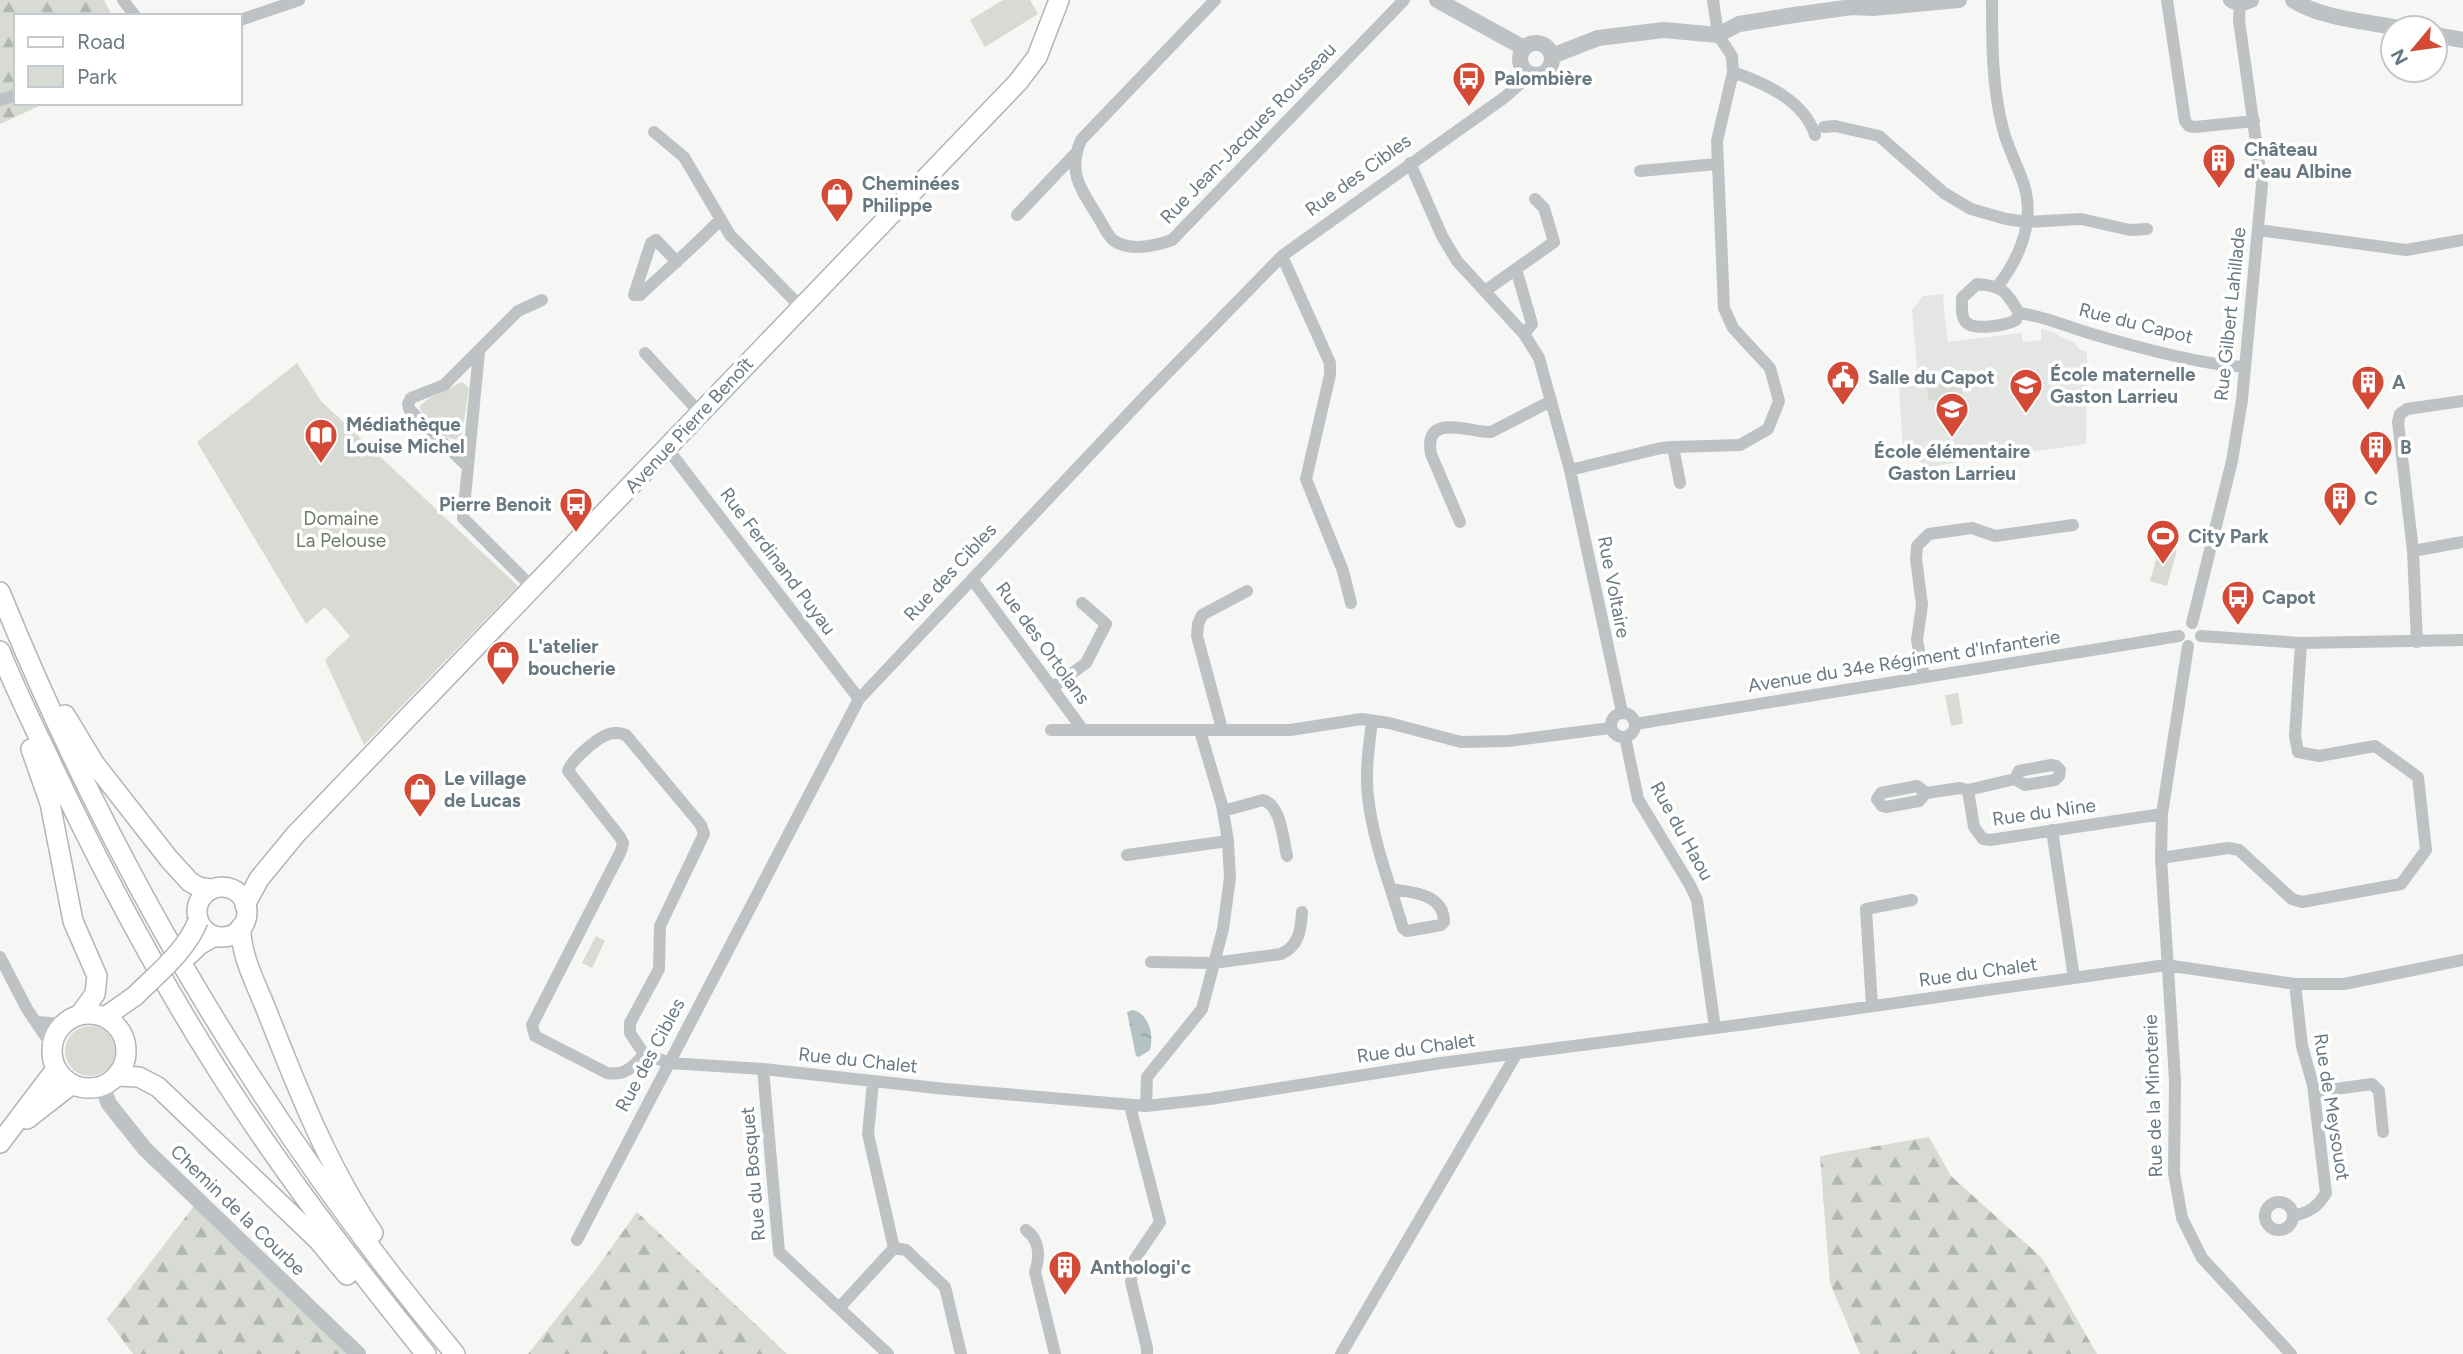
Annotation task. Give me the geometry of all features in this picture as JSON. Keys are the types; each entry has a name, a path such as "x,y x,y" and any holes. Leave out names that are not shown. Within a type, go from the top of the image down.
{"main road":[{"name":"Avenue Pierre Benoît","path":"220,888 248,877 296,834 1018,82 1037,57 1059,0"},
{"path":"0,593 73,730 94,763 190,882 198,887 220,888 240,895 246,914 242,927 242,944 271,1023 341,1177 369,1227 402,1275 464,1354"},
{"path":"0,593 47,703 115,844 218,1026 329,1192 410,1300 455,1354"},
{"path":"0,651 96,858 207,1052 312,1207 426,1354"},
{"path":"0,674 45,785 73,921 97,976 95,994 81,1013 63,1024 55,1035 52,1058 56,1069 72,1084 92,1088 109,1081 139,1077 158,1087 318,1240 412,1354"},
{"name":"Avenue Pierre Benoît","path":"245,905 259,879 296,834"},
{"path":"121,1032 138,1000 193,934 198,921 197,906 205,893 220,888"},
{"path":"198,921 215,936"},
{"path":"105,1017 138,1000 199,944 215,936 229,936 242,927"},
{"path":"81,1013 105,1017 121,1032 126,1055 123,1066 109,1081"},
{"path":"5,1138 56,1069"},
{"path":"5,1138 72,1084"}],"street":[{"path":"242,18 299,0"},
{"path":"1017,215 1076,153 1082,141 1215,0"},
{"name":"Rue Jean-Jacques Rousseau","path":"1076,153 1074,164 1080,188 1112,240 1151,248 1172,240 1404,0"},
{"path":"1437,0 1524,48"},
{"path":"1570,470 1661,447 1740,445 1768,429 1779,401 1769,368 1733,328 1724,308 1717,141 1732,72 1732,57 1718,35 1713,0"},
{"path":"1552,56 1598,38 1664,30 1718,35 1739,24 1817,6 1959,0"},
{"path":"1992,0 1995,79 2003,129 2029,207 2019,255 1998,286"},
{"path":"2167,0 2185,121 2195,127 2254,121"},
{"path":"2279,0 2290,0 2316,10 2379,24"},
{"name":"Rue Gilbert Lahillade","path":"2192,623 2232,461 2245,367 2262,185 2239,20 2241,1"},
{"path":"1541,43 1550,50 1552,56 1551,66 1545,73 1527,74 1521,63 1521,53 1529,44 1541,43"},
{"path":"1732,72 1751,77 1774,90 1819,131 1835,126 1878,135 1944,193 1971,209 2027,222 2081,219 2130,230 2147,229"},
{"name":"Rue des Cibles","path":"577,1240 859,698 1282,256 1505,97 1527,74"},
{"path":"654,132 684,158 730,235 800,307"},
{"name":"Rue Voltaire","path":"1410,163 1442,236 1457,261 1524,334 1539,358 1570,470 1622,712"},
{"path":"1640,171 1717,164"},
{"path":"1485,291 1554,242 1544,208 1535,198"},
{"path":"677,262 721,219"},
{"path":"2258,230 2406,250 2463,240"},
{"path":"1282,256 1330,363 1330,375 1306,479 1343,570 1351,603"},
{"path":"1516,269 1532,324 1524,334"},
{"path":"1977,284 1998,286 2011,298 2019,313 2016,320 2009,324 1976,327 1968,324 1964,320 1962,298 1977,284"},
{"path":"468,467 409,409 408,404 411,398 444,385 518,311 542,300"},
{"name":"Rue du Capot","path":"2019,313 2161,351 2245,367"},
{"path":"479,352 463,518 533,588"},
{"path":"645,353 701,413"},
{"path":"1460,522 1431,454 1429,446 1434,433 1453,426 1490,432 1551,401"},
{"path":"2417,642 2413,551 2398,422 2400,414 2407,409 2463,401"},
{"path":"1673,447 1680,483"},
{"name":"Rue Ferdinand Puyau","path":"667,448 859,698"},
{"path":"1924,677 1917,640 1922,605 1917,546 1929,534 1972,528 1995,536 2073,525"},
{"path":"2413,551 2463,542"},
{"name":"Rue des Ortolans","path":"972,579 1083,730"},
{"path":"1222,729 1197,636 1198,624 1202,615 1247,591"},
{"path":"1052,688 1086,663 1106,624 1082,603"},
{"path":"2166,965 2161,814 2183,641 2182,627 2192,623 2200,629 2201,636 2197,644 2183,641"},
{"path":"2201,636 2301,643 2463,640"},
{"name":"Avenue du 34e Régiment d'Infanterie","path":"1635,724 1924,677 2183,641"},
{"path":"2161,858 2228,848 2239,850 2292,899 2302,902 2401,884 2426,850 2418,777 2375,746 2319,756 2298,752 2295,736 2301,643"},
{"path":"1622,712 1631,715 1635,724 1633,732 1625,737 1616,736 1610,728 1612,717 1622,712"},
{"path":"1051,730 1290,730 1362,719 1461,742 1508,741 1610,728"},
{"path":"1372,721 1368,796 1378,844 1391,890 1403,928 1407,932 1441,925 1444,922 1444,914 1436,901 1417,892 1391,890"},
{"path":"1146,1106 1147,1077 1202,1009 1223,929 1230,878 1228,841 1223,811 1200,731"},
{"path":"612,733 626,735 701,825 704,834 660,926 659,969 630,1023 630,1033 644,1054 635,1065 618,1075 607,1073 535,1037 532,1031 532,1025 621,851 621,837 568,771 570,764 604,736 612,733"},
{"name":"Rue du Haou","path":"1625,737 1638,799 1697,901 1715,1028"},
{"name":"Rue du Nine","path":"1926,793 1960,788 1968,790 2015,779"},
{"name":"Rue du Nine","path":"1968,790 1974,827 1983,839 1990,840 2161,814"},
{"path":"1223,811 1268,801 1275,806 1287,856"},
{"path":"2052,830 2074,978"},
{"path":"1126,855 1228,841"},
{"path":"1872,1006 1866,909 1912,900"},
{"path":"1151,962 1213,962 1281,954 1289,950 1301,934 1302,912"},
{"path":"0,957 27,1009 52,1046"},
{"name":"Rue du Chalet","path":"644,1054 670,1063 763,1069 873,1082 1146,1106 2166,965 2295,984 2344,984 2463,960"},
{"name":"Rue de la Minoterie","path":"2166,965 2175,1080 2174,1173 2182,1218 2202,1258 2291,1354"},
{"name":"Rue de Meysouot","path":"2293,1216 2319,1205 2326,1194 2314,1092 2302,1046 2295,984"},
{"path":"38,1022 63,1024"},
{"path":"1341,1354 1517,1053"},
{"name":"Rue du Bosquet","path":"763,1069 779,1252 888,1354"},
{"name":"Chemin de la Courbe","path":"109,1081 108,1104 145,1149 358,1354"},
{"path":"873,1082 868,1134 894,1248"},
{"path":"2314,1092 2372,1084 2379,1091 2384,1132"},
{"path":"1130,1106 1160,1222 1133,1262 1131,1282 1147,1354"},
{"path":"1027,1230 1034,1236 1039,1258 1035,1272 1055,1354"},
{"path":"839,1308 894,1248"},
{"path":"894,1248 906,1250 945,1287 961,1354"}],"shaded area":[{"path":"1945,294 1943,301 1948,342 2022,333 2023,342 2041,340 2041,329 2045,329 2075,343 2079,349 2087,352 2086,444 1927,467 1903,450 1899,387 1914,386 1918,380 1912,310 1923,296"}],"green space":[{"path":"0,0 104,0 111,14 14,14 14,105 42,105 0,124"},
{"path":"1003,0 1030,0 1038,14 985,47 970,20"},
{"name":"Domaine La Pelouse","path":"297,363 321,401 518,586 364,745 325,660 350,636 325,607 306,624 197,442"},
{"path":"1962,381 1963,397 1929,401 1927,385"},
{"path":"462,382 469,388 462,434 458,440 441,433 419,407 428,399"},
{"name":"City Park","path":"2160,546 2177,551 2167,586 2150,581"},
{"path":"1958,693 1963,723 1951,726 1945,695"},
{"path":"596,936 605,941 592,968 582,963"},
{"path":"90,1026 108,1033 115,1051 108,1069 90,1076 72,1069 65,1051 72,1033"},
{"path":"1929,1137 1951,1176 2042,1258 2097,1354 1860,1354 1830,1283 1820,1156"},
{"path":"194,1206 363,1354 133,1354 107,1319"},
{"path":"637,1212 787,1354 528,1354 593,1273"}],"water":[{"path":"1133,1010 1143,1016 1151,1032 1150,1050 1139,1057 1136,1056 1127,1012"}],"place":[{"name":"Palombière","path":"1469,108"},
{"name":"Château d'eau Albine","path":"2219,190"},
{"name":"Cheminées Philippe","path":"837,224"},
{"name":"Salle du Capot","path":"1843,407"},
{"name":"A","path":"2368,412"},
{"name":"École maternelle Gaston Larrieu","path":"2026,415"},
{"name":"École élémentaire Gaston Larrieu","path":"1952,439"},
{"name":"Médiathèque Louise Michel","path":"321,465"},
{"name":"B","path":"2376,477"},
{"name":"C","path":"2340,528"},
{"name":"Pierre Benoit","path":"576,534"},
{"name":"City Park","path":"2163,566"},
{"name":"Capot","path":"2238,627"},
{"name":"L'atelier boucherie","path":"503,687"},
{"name":"Le village de Lucas","path":"420,819"},
{"name":"Anthologi'c","path":"1065,1297"}]}
